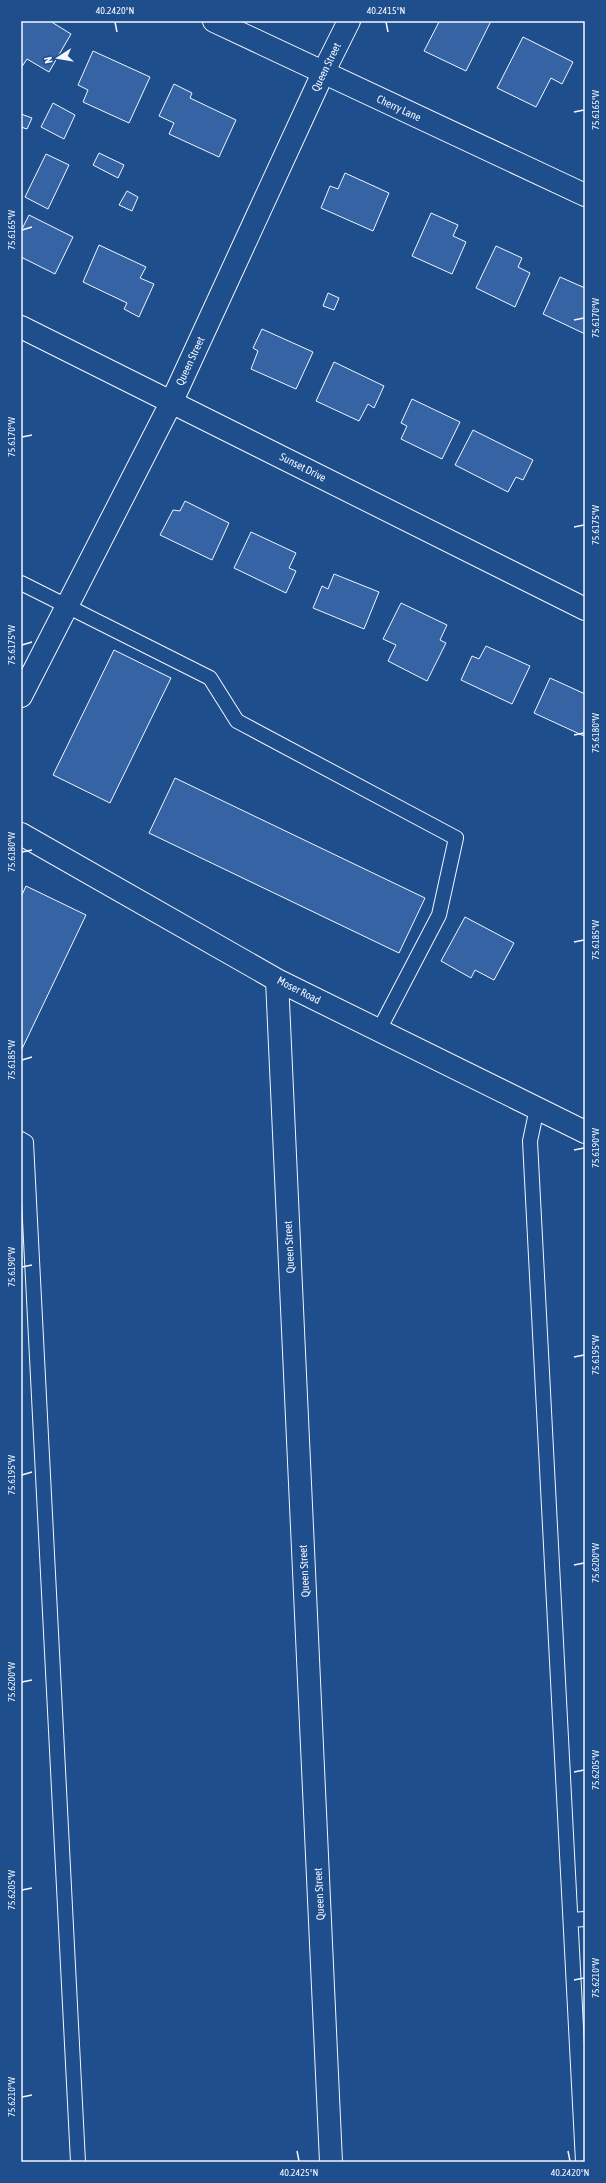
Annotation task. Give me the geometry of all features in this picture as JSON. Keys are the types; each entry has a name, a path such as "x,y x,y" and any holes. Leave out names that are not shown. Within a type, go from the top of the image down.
{"street":[{"name":"Cherry Lane","path":"214,21 585,195"},
{"name":"Queen Street","path":"21,696 172,401 323,73 349,21"},
{"name":"Sunset Drive","path":"21,327 172,401 585,609"},
{"name":"Moser Road","path":"21,834 277,980 585,1132"},
{"name":"Queen Street","path":"277,980 331,2162"}],"lane":[{"path":"21,583 210,678 237,721 456,838 439,915 379,1030"},
{"path":"537,1108 530,1141 583,2162"},
{"path":"21,1139 26,1142 78,2162"},
{"path":"571,1920 585,1919"}],"building":[{"path":"21,21 50,21 71,34 49,72 27,59 21,68"},
{"path":"437,21 491,21 466,71 424,51 439,22"},
{"path":"523,37 573,62 562,84 551,78 536,107 497,88"},
{"path":"93,51 150,77 129,123 83,102 88,90 78,85"},
{"path":"174,84 192,93 190,98 236,120 219,157 169,134 174,123 159,116"},
{"path":"53,103 75,115 64,139 41,127"},
{"path":"21,114 32,118 27,129 21,127"},
{"path":"99,153 124,165 118,178 93,165"},
{"path":"46,154 69,165 48,209 25,197"},
{"path":"345,173 389,193 373,231 321,208 330,186 338,189"},
{"path":"127,191 138,197 132,211 119,205"},
{"path":"431,213 458,225 453,236 466,242 452,274 412,256"},
{"path":"29,215 73,237 55,274 21,257 21,231"},
{"path":"99,245 146,267 140,278 154,284 139,317 124,309 127,303 83,282"},
{"path":"496,246 522,258 518,267 530,273 515,307 476,288"},
{"path":"560,277 585,288 585,334 543,314"},
{"path":"328,293 339,298 334,310 323,306"},
{"path":"262,329 313,352 296,389 251,369 258,351 253,348"},
{"path":"334,362 384,386 374,408 368,404 359,421 316,401"},
{"path":"412,399 460,422 442,459 401,439 407,426 401,423"},
{"path":"473,430 533,460 523,480 516,477 508,492 455,465"},
{"path":"185,501 229,523 212,560 160,535 173,510 180,511"},
{"path":"251,532 296,553 289,568 296,571 286,593 234,568"},
{"path":"334,574 379,592 364,629 313,608 322,586 328,589"},
{"path":"401,603 447,625 440,640 446,643 427,681 388,661 396,645 383,639"},
{"path":"486,646 530,666 512,704 461,680 472,656 479,659"},
{"path":"114,650 171,678 110,803 53,775"},
{"path":"550,678 585,694 584,736 534,713"},
{"path":"175,778 425,898 399,953 149,833"},
{"path":"26,886 86,915 21,1051 21,897"},
{"path":"465,917 514,943 494,980 475,970 471,978 441,961"}]}
